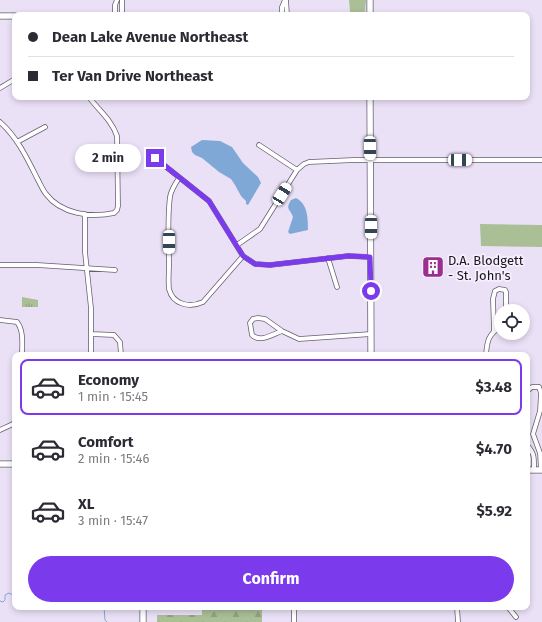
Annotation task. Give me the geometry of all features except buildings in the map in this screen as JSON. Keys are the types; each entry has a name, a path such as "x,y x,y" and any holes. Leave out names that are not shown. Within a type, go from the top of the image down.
{"main road":[{"path":"370,0 370,12"},
{"path":"0,16 12,16"},
{"path":"370,100 371,352"},
{"path":"0,464 12,464"},
{"path":"530,470 542,470"},
{"path":"143,610 143,622"}],"street":[{"path":"115,12 117,0"},
{"path":"122,0 122,12"},
{"path":"282,12 282,7 285,0"},
{"path":"285,0 287,12"},
{"path":"0,88 12,81"},
{"path":"0,122 17,142 46,194 55,203 65,208 86,214 114,213 117,210 117,136 114,126 108,117 99,110 91,100"},
{"path":"17,142 45,126"},
{"path":"259,145 297,170"},
{"path":"155,158 209,201 238,245 243,256 255,264 270,265 348,256 370,257"},
{"path":"238,245 255,233 266,222 297,170 309,162 370,160 542,160"},
{"path":"179,178 173,187 170,196 169,289 176,301 191,306 196,306 203,302 209,297 243,256"},
{"path":"86,214 85,252 91,308 91,352"},
{"path":"328,258 337,287"},
{"path":"0,265 37,265 115,270"},
{"path":"486,352 487,341 494,331 493,299 495,291 500,288 503,288 506,292 506,304"},
{"path":"282,331 258,339 252,335 250,323 253,319 265,319 282,331 299,339 371,334"},
{"path":"0,320 17,322 21,331 22,352"},
{"path":"92,334 114,335 120,342 121,352"},
{"path":"539,387 542,383"},
{"path":"530,389 532,387 539,387"},
{"path":"539,387 541,394 540,410 533,434 540,453 542,470"},
{"path":"0,430 12,424"},
{"path":"530,449 534,456 534,470"},
{"path":"294,610 294,622"},
{"path":"457,610 458,622"},
{"path":"510,610 516,617"}],"green space":[{"path":"349,0 366,0 365,12 350,12"},
{"path":"480,224 542,225 542,247 481,246"},
{"path":"22,297 38,300 38,307 22,307"},
{"path":"202,610 262,610 262,622 157,622 157,615 202,615"}],"water":[{"path":"202,140 220,141 232,147 243,163 258,177 261,183 248,205 231,179 192,152 191,147"},
{"path":"296,198 305,208 308,230 290,234 288,232 293,217 288,206 291,200"}],"waterway":[{"path":"0,601 3,602 5,600 5,595 9,593 12,594"},
{"path":"104,610 105,620 107,622"}],"place":[{"name":"D.A. Blodgett - St. John's","path":"433,267"}],"route":[{"path":"155,158 209,201 238,245 243,256 255,264 270,265 348,256 370,257 371,291"}]}
